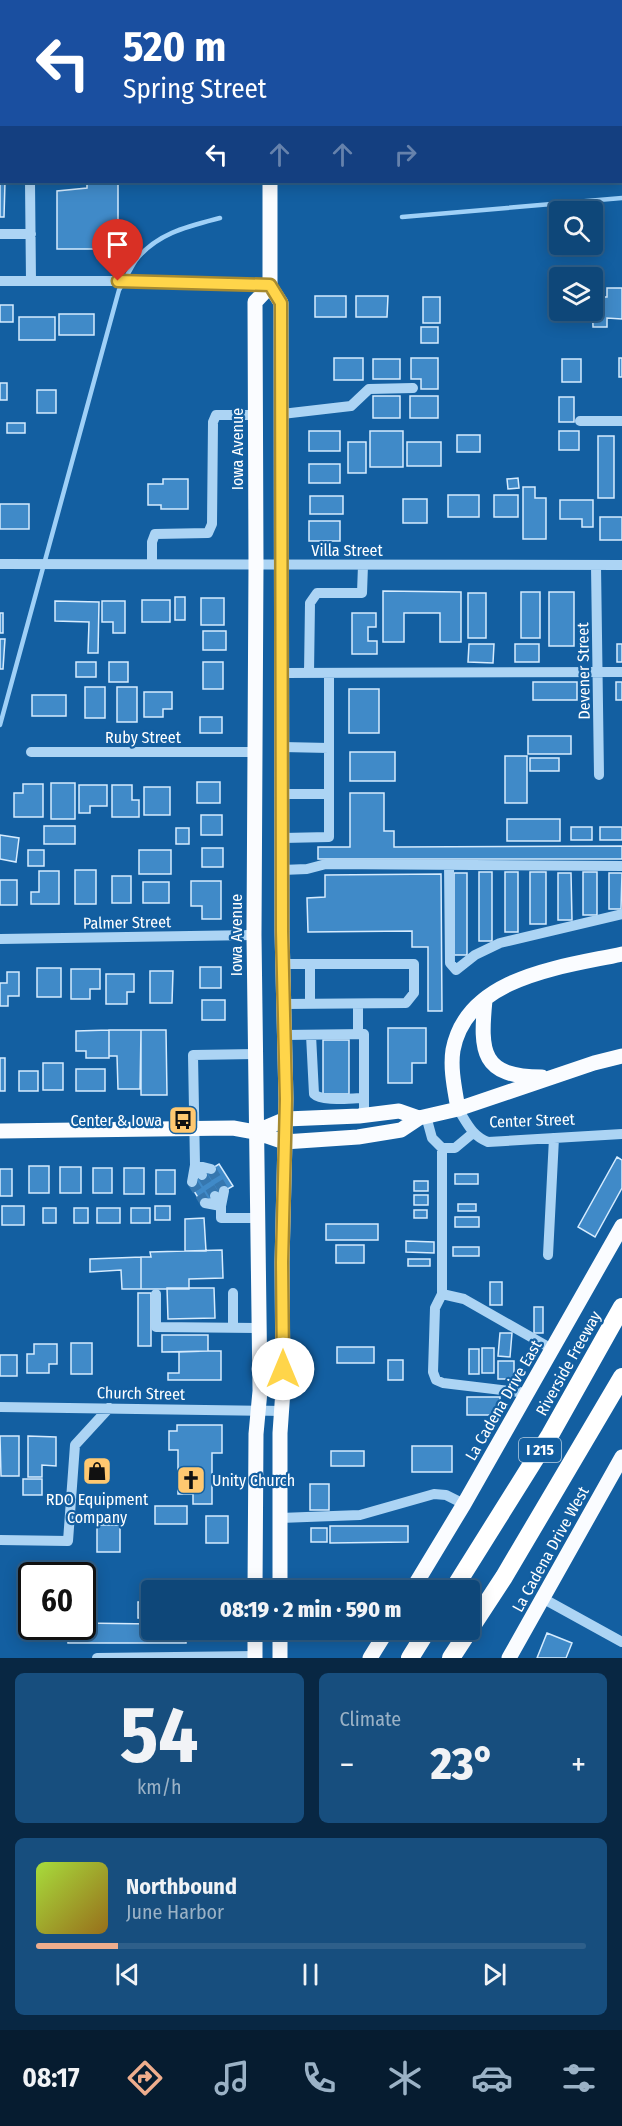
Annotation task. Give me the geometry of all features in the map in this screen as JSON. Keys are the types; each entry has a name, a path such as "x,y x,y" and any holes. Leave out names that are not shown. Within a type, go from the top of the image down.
{"highway":[{"name":"Riverside Freeway","path":"459,1580 550,1435 622,1307"},
{"name":"I 215","path":"451,1658 504,1577 622,1377"},
{"path":"410,1658 421,1640"}],"main road":[{"path":"270,183 270,285 281,303 282,414 282,870 286,1119 280,1580"},
{"name":"Iowa Avenue","path":"255,1580 256,1434 260,1391 254,935 255,302 270,285"},
{"path":"459,1109 453,1077 453,1050 460,1026 485,1000 518,979 543,971 622,954"},
{"path":"485,1000 482,1035 483,1047 488,1058 497,1068 509,1074 553,1077"},
{"name":"Center Street","path":"0,1131 233,1128 255,1132 284,1143 358,1137 401,1130 423,1117 459,1109 594,1063 622,1056"},
{"name":"Center Street","path":"255,1132 286,1119 399,1111 423,1117"},
{"name":"La Cadena Drive East","path":"418,1580 622,1226"},
{"name":"La Cadena Drive West","path":"509,1658 622,1457"},
{"path":"255,1640 255,1657"},
{"path":"280,1640 280,1658"},
{"path":"370,1658 381,1640"}],"street":[{"path":"30,183 31,281"},
{"path":"0,234 31,234"},
{"path":"0,281 270,285"},
{"path":"282,414 351,406 369,389 413,388"},
{"path":"152,564 152,542 155,534 208,533 212,524 213,422 216,415 255,415"},
{"path":"580,421 622,421"},
{"name":"Villa Street","path":"0,564 622,565"},
{"path":"309,672 310,603 317,594 362,593 363,565"},
{"name":"Devener Street","path":"596,566 599,775"},
{"path":"283,838 329,837 329,672"},
{"path":"283,673 622,672"},
{"path":"283,747 329,748"},
{"name":"Ruby Street","path":"31,752 255,752"},
{"path":"283,794 329,794"},
{"path":"282,870 307,870 327,864 622,866"},
{"path":"449,865 450,963 456,970 475,955 500,943 622,914"},
{"name":"Palmer Street","path":"0,939 254,935"},
{"path":"283,964 414,964 414,993 406,1003 284,1004"},
{"path":"310,964 310,1004"},
{"path":"358,1004 358,1034"},
{"path":"284,1035 364,1034 364,1115"},
{"path":"311,1035 314,1094 318,1098 364,1098"},
{"path":"192,1182 195,1165 193,1055 255,1054"},
{"name":"Center Street","path":"459,1109 473,1133 488,1142 622,1134"},
{"path":"423,1117 432,1138 442,1148 442,1294 435,1308 433,1372 436,1380 443,1383 527,1393"},
{"path":"442,1148 455,1148 473,1133"},
{"path":"548,1255 554,1138"},
{"path":"195,1165 207,1172"},
{"path":"205,1203 220,1198 221,1218 257,1218"},
{"path":"234,1293 234,1328"},
{"path":"156,1294 156,1327 259,1328"},
{"path":"442,1294 464,1299 552,1349"},
{"name":"Church Street","path":"0,1407 282,1411"},
{"path":"0,1540 68,1541 75,1445 109,1408"},
{"path":"280,1518 360,1515 434,1494 446,1495 464,1503"},
{"path":"544,1599 622,1642"},
{"path":"97,1658 255,1657"}],"building":[{"path":"0,183 5,183 4,217 0,217"},
{"path":"87,183 118,183 118,249 57,249 57,191 87,188"},
{"path":"607,288 622,288 622,319 607,318 607,327 593,327 593,321 603,321 603,297 607,297"},
{"path":"315,296 346,296 346,317 315,317"},
{"path":"356,296 388,296 387,317 356,317"},
{"path":"423,297 440,297 440,323 423,323"},
{"path":"0,305 13,305 13,322 0,322"},
{"path":"59,314 94,314 94,335 59,335"},
{"path":"19,317 55,317 55,340 19,340"},
{"path":"421,327 438,327 438,343 421,343"},
{"path":"334,358 363,358 363,380 334,380"},
{"path":"411,358 438,358 438,389 421,389 421,379 411,379"},
{"path":"619,358 622,358 622,377 619,377"},
{"path":"373,359 400,359 400,379 373,379"},
{"path":"562,359 581,359 581,382 562,382"},
{"path":"0,383 7,383 7,400 0,400"},
{"path":"37,390 56,390 56,413 37,413"},
{"path":"373,396 400,396 400,418 373,418"},
{"path":"410,396 438,396 438,418 410,418"},
{"path":"559,397 574,397 574,422 559,422"},
{"path":"7,423 25,423 25,433 7,433"},
{"path":"309,431 340,431 340,451 309,451"},
{"path":"370,431 403,431 403,467 370,467"},
{"path":"559,431 579,431 579,450 559,450"},
{"path":"457,435 480,435 480,452 457,452"},
{"path":"598,436 614,436 614,498 598,498"},
{"path":"348,442 366,442 366,473 348,473"},
{"path":"407,442 441,442 441,466 407,466"},
{"path":"309,464 340,464 340,483 309,483"},
{"path":"518,478 519,488 508,489 507,479"},
{"path":"163,479 188,479 188,509 161,509 161,505 148,505 148,484 163,484"},
{"path":"523,487 535,487 535,498 546,498 546,539 523,539"},
{"path":"448,495 479,495 479,517 448,517"},
{"path":"494,495 518,495 518,517 494,517"},
{"path":"310,496 343,496 343,514 310,514"},
{"path":"403,499 427,499 427,523 403,523"},
{"path":"560,500 593,500 593,527 582,527 582,519 560,519"},
{"path":"0,504 29,504 29,529 0,529"},
{"path":"600,517 622,517 622,540 600,540"},
{"path":"309,521 340,521 340,541 309,541"},
{"path":"383,591 461,592 461,642 440,642 440,613 404,613 404,642 383,642"},
{"path":"521,592 540,592 540,638 521,638"},
{"path":"549,592 574,592 574,646 549,646"},
{"path":"468,593 486,593 486,638 468,638"},
{"path":"175,597 185,597 185,620 175,620"},
{"path":"201,598 224,598 224,625 201,625"},
{"path":"142,600 170,600 170,622 142,622"},
{"path":"55,601 99,602 98,653 88,653 89,622 55,621"},
{"path":"102,601 125,601 125,633 113,633 113,622 102,622"},
{"path":"0,613 3,613 3,633 0,633"},
{"path":"352,613 376,613 376,627 368,627 368,641 377,641 377,654 352,654"},
{"path":"203,631 226,631 226,650 203,650"},
{"path":"0,639 5,639 3,669 0,669"},
{"path":"469,644 494,644 493,663 468,662"},
{"path":"515,644 539,644 539,662 515,662"},
{"path":"617,644 622,644 622,662 617,662"},
{"path":"76,662 96,662 96,677 76,677"},
{"path":"109,662 128,662 128,682 109,682"},
{"path":"203,662 223,662 223,689 203,689"},
{"path":"533,682 577,682 577,700 533,700"},
{"path":"616,682 622,682 622,700 616,700"},
{"path":"85,687 105,687 105,718 85,718"},
{"path":"117,687 137,687 137,722 117,722"},
{"path":"349,689 379,689 379,733 349,733"},
{"path":"144,692 172,692 172,709 163,709 163,717 144,717"},
{"path":"32,695 66,695 66,716 32,716"},
{"path":"200,717 222,717 222,733 200,733"},
{"path":"528,736 571,736 571,754 528,754"},
{"path":"350,752 395,752 395,781 350,781"},
{"path":"505,756 527,756 527,803 505,803"},
{"path":"530,758 559,758 559,771 530,771"},
{"path":"197,782 220,782 220,803 197,803"},
{"path":"51,783 75,783 75,819 51,819"},
{"path":"23,784 43,784 43,817 14,817 14,793 23,793"},
{"path":"79,785 107,785 107,806 90,806 90,813 79,813"},
{"path":"112,785 132,785 132,800 139,800 139,817 112,817"},
{"path":"144,787 170,787 170,815 144,815"},
{"path":"350,793 384,793 384,831 394,831 394,847 622,846 622,859 318,859 318,847 350,847"},
{"path":"201,815 222,815 222,835 201,835"},
{"path":"507,819 560,819 560,841 507,841"},
{"path":"44,826 75,826 75,844 44,844"},
{"path":"571,827 592,827 592,840 571,840"},
{"path":"600,827 622,827 622,840 600,840"},
{"path":"176,828 189,828 189,844 176,844"},
{"path":"0,835 19,838 16,862 0,859"},
{"path":"202,848 223,848 223,867 202,867"},
{"path":"28,850 44,850 44,866 28,866"},
{"path":"139,850 171,850 171,874 139,874"},
{"path":"75,870 96,870 96,904 75,904"},
{"path":"39,871 59,871 59,904 31,904 31,892 39,892"},
{"path":"479,872 492,872 492,941 479,941"},
{"path":"505,872 518,872 518,932 505,932"},
{"path":"530,872 546,872 546,924 530,924"},
{"path":"583,872 597,872 597,915 583,915"},
{"path":"454,873 467,873 467,955 454,955"},
{"path":"558,873 571,873 572,920 558,920"},
{"path":"609,873 622,873 621,909 609,909"},
{"path":"441,874 442,1011 428,1011 428,947 412,947 412,931 308,932 307,898 325,897 325,875"},
{"path":"112,876 131,876 131,903 112,903"},
{"path":"0,880 17,880 17,905 0,905"},
{"path":"191,881 221,881 221,919 202,919 202,906 191,906"},
{"path":"143,882 169,882 169,903 143,903"},
{"path":"200,967 221,967 221,988 200,988"},
{"path":"37,968 61,968 61,997 37,997"},
{"path":"71,969 100,969 100,989 90,989 90,999 71,999"},
{"path":"150,971 173,971 172,1003 150,1003"},
{"path":"7,972 19,972 19,996 8,996 8,1006 0,1006 0,983 7,983"},
{"path":"106,974 134,974 134,992 127,992 127,1004 106,1004"},
{"path":"202,1000 225,1000 225,1020 202,1020"},
{"path":"388,1028 426,1028 426,1063 412,1063 412,1083 388,1083"},
{"path":"109,1030 141,1030 140,1089 118,1089 117,1056 109,1056"},
{"path":"109,1030 109,1058 86,1058 86,1051 76,1051 76,1031"},
{"path":"141,1030 166,1030 167,1095 141,1095"},
{"path":"323,1040 349,1040 349,1094 323,1094"},
{"path":"0,1058 5,1058 5,1091 0,1091"},
{"path":"43,1063 63,1063 63,1090 43,1090"},
{"path":"76,1069 105,1069 105,1091 76,1091"},
{"path":"19,1071 38,1071 38,1091 19,1091"},
{"path":"617,1157 622,1160 622,1188 595,1237 578,1227"},
{"path":"219,1164 233,1186 202,1204 189,1183"},
{"path":"29,1166 49,1166 49,1193 29,1193"},
{"path":"60,1167 81,1167 81,1193 60,1193"},
{"path":"93,1168 112,1168 112,1193 93,1193"},
{"path":"124,1168 144,1168 144,1194 124,1194"},
{"path":"0,1169 12,1169 12,1196 0,1196"},
{"path":"156,1170 175,1170 175,1194 156,1194"},
{"path":"455,1174 478,1174 478,1184 455,1184"},
{"path":"414,1181 428,1181 428,1191 414,1191"},
{"path":"414,1195 428,1195 428,1205 414,1205"},
{"path":"458,1204 476,1204 476,1211 458,1211"},
{"path":"2,1206 24,1206 24,1225 2,1225"},
{"path":"155,1206 170,1206 170,1220 155,1220"},
{"path":"43,1208 56,1208 56,1223 43,1223"},
{"path":"74,1208 88,1208 88,1223 74,1223"},
{"path":"97,1208 120,1208 120,1223 97,1223"},
{"path":"131,1208 150,1208 150,1223 131,1223"},
{"path":"414,1210 427,1210 427,1218 414,1218"},
{"path":"455,1217 479,1217 479,1227 455,1227"},
{"path":"204,1218 206,1251 185,1251 185,1219"},
{"path":"326,1224 378,1224 378,1240 326,1240"},
{"path":"406,1241 434,1242 434,1253 406,1252"},
{"path":"336,1245 364,1245 364,1263 336,1263"},
{"path":"453,1247 479,1247 479,1256 453,1256"},
{"path":"222,1250 223,1278 189,1279 189,1289 141,1289 141,1257 151,1257 150,1252"},
{"path":"141,1257 141,1289 122,1289 121,1270 90,1272 90,1259"},
{"path":"408,1259 430,1259 430,1266 408,1266"},
{"path":"490,1282 502,1282 502,1305 490,1305"},
{"path":"167,1288 214,1288 215,1318 168,1319"},
{"path":"138,1293 151,1293 151,1346 138,1346"},
{"path":"534,1307 543,1307 543,1333 534,1333"},
{"path":"500,1333 512,1333 510,1357 498,1356"},
{"path":"162,1335 208,1335 208,1351 162,1352"},
{"path":"71,1343 92,1343 92,1374 71,1374"},
{"path":"34,1344 57,1344 57,1364 49,1364 49,1373 27,1373 27,1354 34,1354"},
{"path":"337,1347 374,1347 374,1363 337,1363"},
{"path":"482,1348 494,1348 494,1373 482,1373"},
{"path":"469,1349 479,1349 479,1374 469,1374"},
{"path":"221,1351 221,1380 168,1380 168,1373 179,1373 179,1352"},
{"path":"0,1355 17,1355 17,1376 0,1376"},
{"path":"388,1360 403,1360 403,1380 388,1380"},
{"path":"498,1361 514,1361 514,1379 498,1379"},
{"path":"467,1397 500,1397 500,1415 467,1415"},
{"path":"177,1425 222,1425 222,1453 212,1453 212,1504 193,1504 193,1494 178,1494 178,1450 169,1450 169,1431 177,1431"},
{"path":"0,1436 19,1436 19,1476 1,1476"},
{"path":"28,1436 56,1437 56,1466 42,1465 42,1477 28,1477"},
{"path":"412,1446 452,1446 452,1472 412,1472"},
{"path":"331,1451 364,1451 364,1466 331,1466"},
{"path":"23,1479 42,1479 42,1495 23,1495"},
{"path":"310,1484 329,1484 329,1510 310,1510"},
{"path":"155,1506 187,1506 187,1524 155,1524"},
{"path":"206,1516 228,1516 228,1543 206,1543"},
{"path":"97,1525 120,1525 120,1552 97,1552"},
{"path":"330,1526 408,1526 408,1542 330,1543"},
{"path":"311,1528 327,1528 327,1542 311,1542"},
{"path":"138,1602 141,1602 141,1618 138,1618"},
{"path":"96,1623 141,1624 141,1640 186,1640 186,1643 68,1643 68,1640 96,1640"},
{"path":"547,1633 572,1643 566,1658 537,1658"}],"waterway":[{"path":"402,217 622,198"},
{"path":"0,725 119,290 136,260 154,243 174,232 220,218"}],"tunnel":[{"path":"211,1169 224,1191"},
{"path":"202,1175 215,1196"},
{"path":"192,1182 205,1203"}],"place":[{"name":"Center & Iowa","path":"183,1120"},
{"name":"RDO Equipment Company","path":"97,1471"},
{"name":"Unity Church","path":"191,1480"}],"route":[{"path":"118,281 270,285 281,303 282,931 286,1099 282,1262 283,1369"}]}
